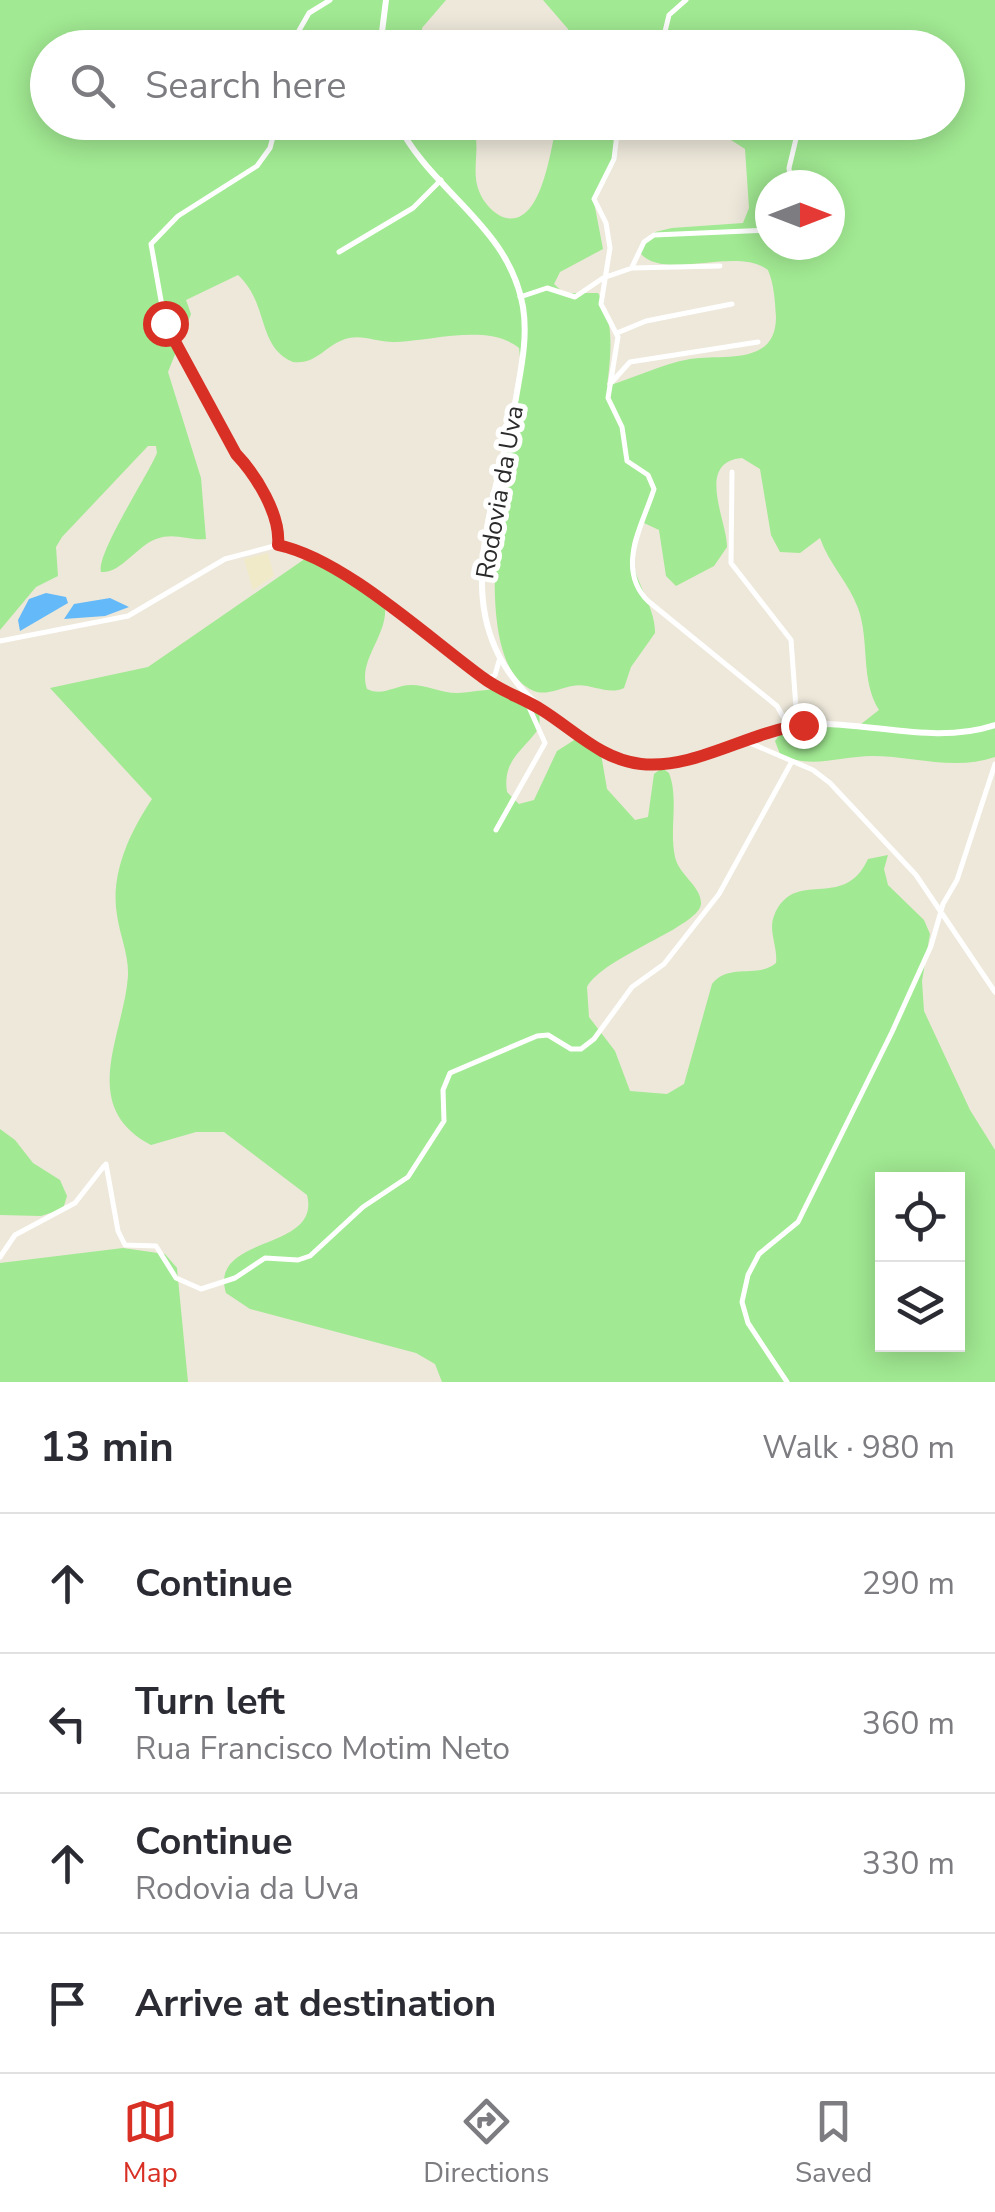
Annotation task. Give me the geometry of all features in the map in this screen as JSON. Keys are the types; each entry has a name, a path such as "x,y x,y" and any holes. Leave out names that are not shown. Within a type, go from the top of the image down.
{"street":[{"path":"299,30 309,12 330,0"},
{"path":"382,30 386,0"},
{"path":"665,30 670,15 686,0"},
{"path":"272,140 258,166 178,216 151,244 165,323 174,345 236,454 250,469 272,512 278,545"},
{"name":"Rodovia da Uva","path":"410,140 440,180 498,243 520,297 523,360 481,583 485,624 499,661 540,708 604,753 640,764 666,763 789,726 938,735 995,725"},
{"path":"616,140 614,160 594,194 609,235 609,276 601,308 617,334 608,386 627,461 648,475 654,489 634,538 638,590 777,706 789,726"},
{"path":"790,170 796,140"},
{"path":"339,252 413,208 440,180"},
{"path":"632,268 644,242 654,235 755,231"},
{"path":"520,297 547,288 574,297 609,276 632,268 720,266"},
{"path":"617,334 646,321 732,304"},
{"path":"608,386 630,362 758,342"},
{"path":"732,472 731,563 791,640 796,708 789,726"},
{"path":"0,641 128,616 225,559 278,545 296,550 364,589 485,680 540,708"},
{"path":"485,680 496,674 499,661"},
{"path":"496,830 544,748 526,702"},
{"path":"743,740 791,764 813,770 830,783 916,875 995,992"},
{"path":"0,1256 15,1235 74,1203 106,1164 118,1231 125,1245 156,1246 176,1278 202,1289 235,1278 266,1258 298,1260 310,1256 363,1206 408,1177 444,1121 443,1090 450,1073 537,1036 548,1035 571,1049 581,1049 594,1039 632,987 664,964 719,894 791,764"},
{"path":"787,1382 748,1323 742,1302 748,1275 759,1254 798,1222 892,1032 942,916 983,808 995,764"}],"shaded area":[{"path":"268,553 274,576 253,590 244,559"}],"green space":[{"path":"0,0 446,0 422,30 30,30 30,140 476,140 479,191 490,208 506,218 519,217 537,197 553,140 618,140 609,169 593,197 603,249 560,272 554,284 564,293 598,293 609,326 607,386 679,361 758,351 774,333 776,317 768,270 739,261 667,265 641,254 643,242 655,232 743,223 749,208 745,149 731,140 965,140 965,30 568,30 543,0 995,0 995,757 964,763 872,756 814,762 780,754 775,741 787,725 861,724 879,710 869,686 862,621 850,590 820,538 800,553 780,552 771,535 760,469 742,458 728,462 717,481 727,547 714,566 676,586 666,576 659,530 644,523 635,536 633,563 655,633 631,667 624,688 579,685 534,691 512,671 499,636 495,591 496,540 521,366 519,348 492,336 459,335 396,342 355,337 309,360 293,362 274,346 255,298 238,275 186,300 191,314 168,372 201,478 206,539 156,539 115,569 101,572 106,549 157,453 156,446 148,446 62,537 56,547 58,576 36,587 0,630"},
{"path":"309,556 344,570 385,606 382,628 366,668 367,689 378,692 411,685 457,693 498,689 524,692 533,699 539,711 539,728 515,757 506,781 507,792 519,804 534,800 557,751 579,737 600,748 607,789 635,820 648,817 654,774 662,768 669,773 673,793 675,857 698,891 701,903 686,921 612,964 587,987 589,1017 615,1051 630,1091 667,1094 684,1084 712,984 726,974 760,970 776,963 772,922 783,901 806,890 846,884 858,875 868,859 888,855 884,869 888,885 924,920 930,934 922,981 924,1011 970,1110 995,1150 995,1382 442,1382 435,1364 416,1353 250,1309 226,1293 225,1274 233,1261 298,1226 307,1213 307,1195 224,1132 196,1132 151,1145 129,1129 116,1110 110,1090 110,1068 128,976 117,915 116,884 129,839 152,799 50,688 148,667"},
{"path":"0,1129 15,1140 33,1163 60,1180 67,1196 63,1209 41,1216 0,1215"},
{"path":"123,1248 165,1254 177,1268 188,1382 0,1382 0,1263"}],"water":[{"path":"46,593 66,597 68,603 20,631 18,620 29,599"},
{"path":"110,598 129,607 105,616 64,619 74,604"}],"route":[{"path":"165,323 181,358 272,512 280,535 278,545 296,550 364,589 485,680 540,708 604,753 640,764 680,760 803,725"}]}
